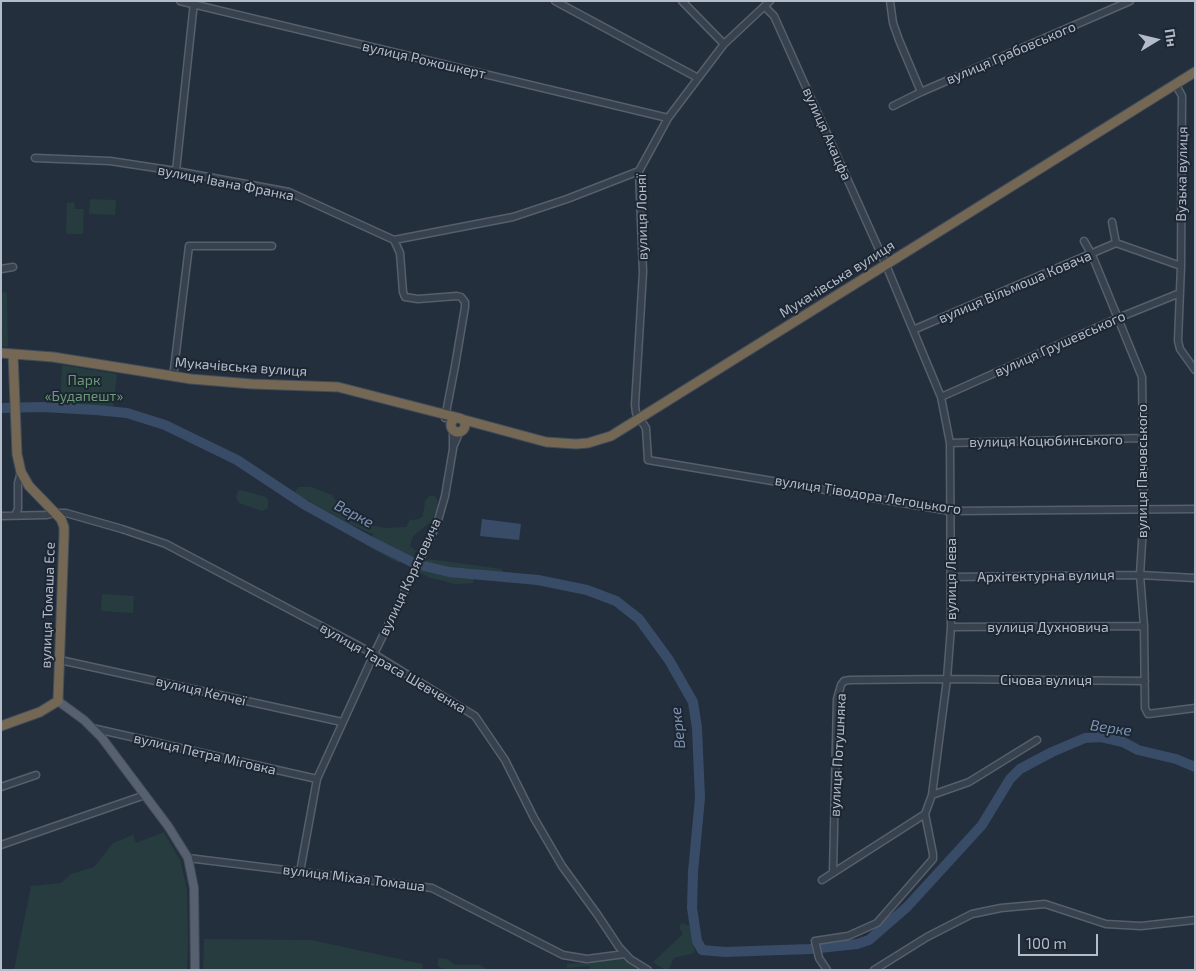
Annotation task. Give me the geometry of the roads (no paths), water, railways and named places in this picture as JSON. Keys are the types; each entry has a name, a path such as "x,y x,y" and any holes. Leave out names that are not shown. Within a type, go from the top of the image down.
{"highway":[{"name":"Мукачівська вулиця","path":"1,353 53,357 190,380 338,386 546,442 576,444 600,440 611,436 1195,72"},
{"path":"13,354 17,454 21,472 29,486 55,513"},
{"name":"Мукачівська вулиця","path":"445,416 457,429"},
{"path":"457,429 464,423 460,419"},
{"path":"457,429 476,424"},
{"name":"вулиця Томаша Есе","path":"55,513 64,527 58,700"},
{"path":"1,726 40,712 58,700"}],"main road":[{"path":"58,700 84,720 102,738 168,826 188,858 194,888 195,970"}],"street":[{"name":"вулиця Рожошкерт","path":"180,1 668,118"},
{"path":"555,1 698,78"},
{"path":"682,1 724,44"},
{"name":"вулиця Лоняї","path":"639,418 635,405 643,272 639,170 668,118 724,44 770,1"},
{"path":"890,1 893,23 920,92"},
{"name":"вулиця Грабовського","path":"893,106 920,92 1130,1"},
{"path":"176,171 194,3"},
{"name":"вулиця Акацфа","path":"764,7 774,16 886,265"},
{"name":"Вузька вулиця","path":"1176,84 1182,96 1181,266 1178,341 1180,349 1195,370"},
{"name":"вулиця Івана Франка","path":"35,158 110,161 289,192 394,240"},
{"path":"445,416 464,317 465,302 461,297 457,296 418,299 405,297 400,253 394,240 513,217 566,199 639,170"},
{"path":"1112,222 1116,243 1181,266"},
{"name":"вулиця Пачовського","path":"1084,241 1092,255 1142,377 1144,510 1140,575 1144,626 1146,712 1148,714 1195,708"},
{"name":"вулиця Вільмоша Ковача","path":"914,330 1092,255 1116,243"},
{"path":"173,376 189,246 272,246"},
{"name":"вулиця Лева","path":"886,265 941,397 950,443 951,627 947,679 932,795 925,814"},
{"path":"1,269 13,267"},
{"name":"вулиця Грушевського","path":"941,397 1180,292"},
{"name":"вулиця Тіводора Легоцького","path":"639,418 646,428 648,460 950,511 1195,509"},
{"name":"вулиця Корятовича","path":"300,872 317,779 374,654 437,524 445,496 457,429"},
{"name":"вулиця Коцюбинського","path":"950,443 1143,438"},
{"path":"15,515 18,509 18,482 21,472"},
{"name":"вулиця Тараса Шевченка","path":"1,516 66,513 166,544 374,654 475,716 505,760 534,818 562,866 625,954 648,970"},
{"name":"Архітектурна вулиця","path":"951,577 1140,575 1195,578"},
{"name":"вулиця Духновича","path":"951,627 1144,626"},
{"name":"вулиця Келчеї","path":"60,660 342,722"},
{"name":"Січова вулиця","path":"947,679 1145,680"},
{"name":"вулиця Потушняка","path":"833,872 837,699 841,685 844,681 850,680 947,679"},
{"name":"вулиця Петра Міговка","path":"92,728 317,779"},
{"path":"932,795 968,782 1037,740"},
{"path":"1,787 36,775"},
{"path":"1,845 144,795"},
{"path":"822,880 925,814 934,854 933,860 877,923 848,936 815,941 819,958 827,970"},
{"name":"вулиця Міхая Томаша","path":"188,858 432,888 564,955 587,959 625,954"},
{"path":"874,970 927,937 972,914 1001,908 1045,904 1106,924 1141,926 1195,920"}],"water":[{"path":"482,519 521,524 519,540 480,536"}],"waterway":[{"name":"Верке","path":"1,408 42,407 127,413 165,425 237,460 305,505 416,564 449,572 538,580 587,590 616,601 639,619 669,660 693,702 697,728 700,798 693,872 692,908 697,941 702,950 725,952 810,949 857,944 869,940 907,907 982,825 1010,779 1020,769 1052,752 1085,738 1101,737 1123,742 1138,750 1176,759 1195,767"}],"park label":[{"name":"Парк «Будапешт»","path":"84,388"}]}
